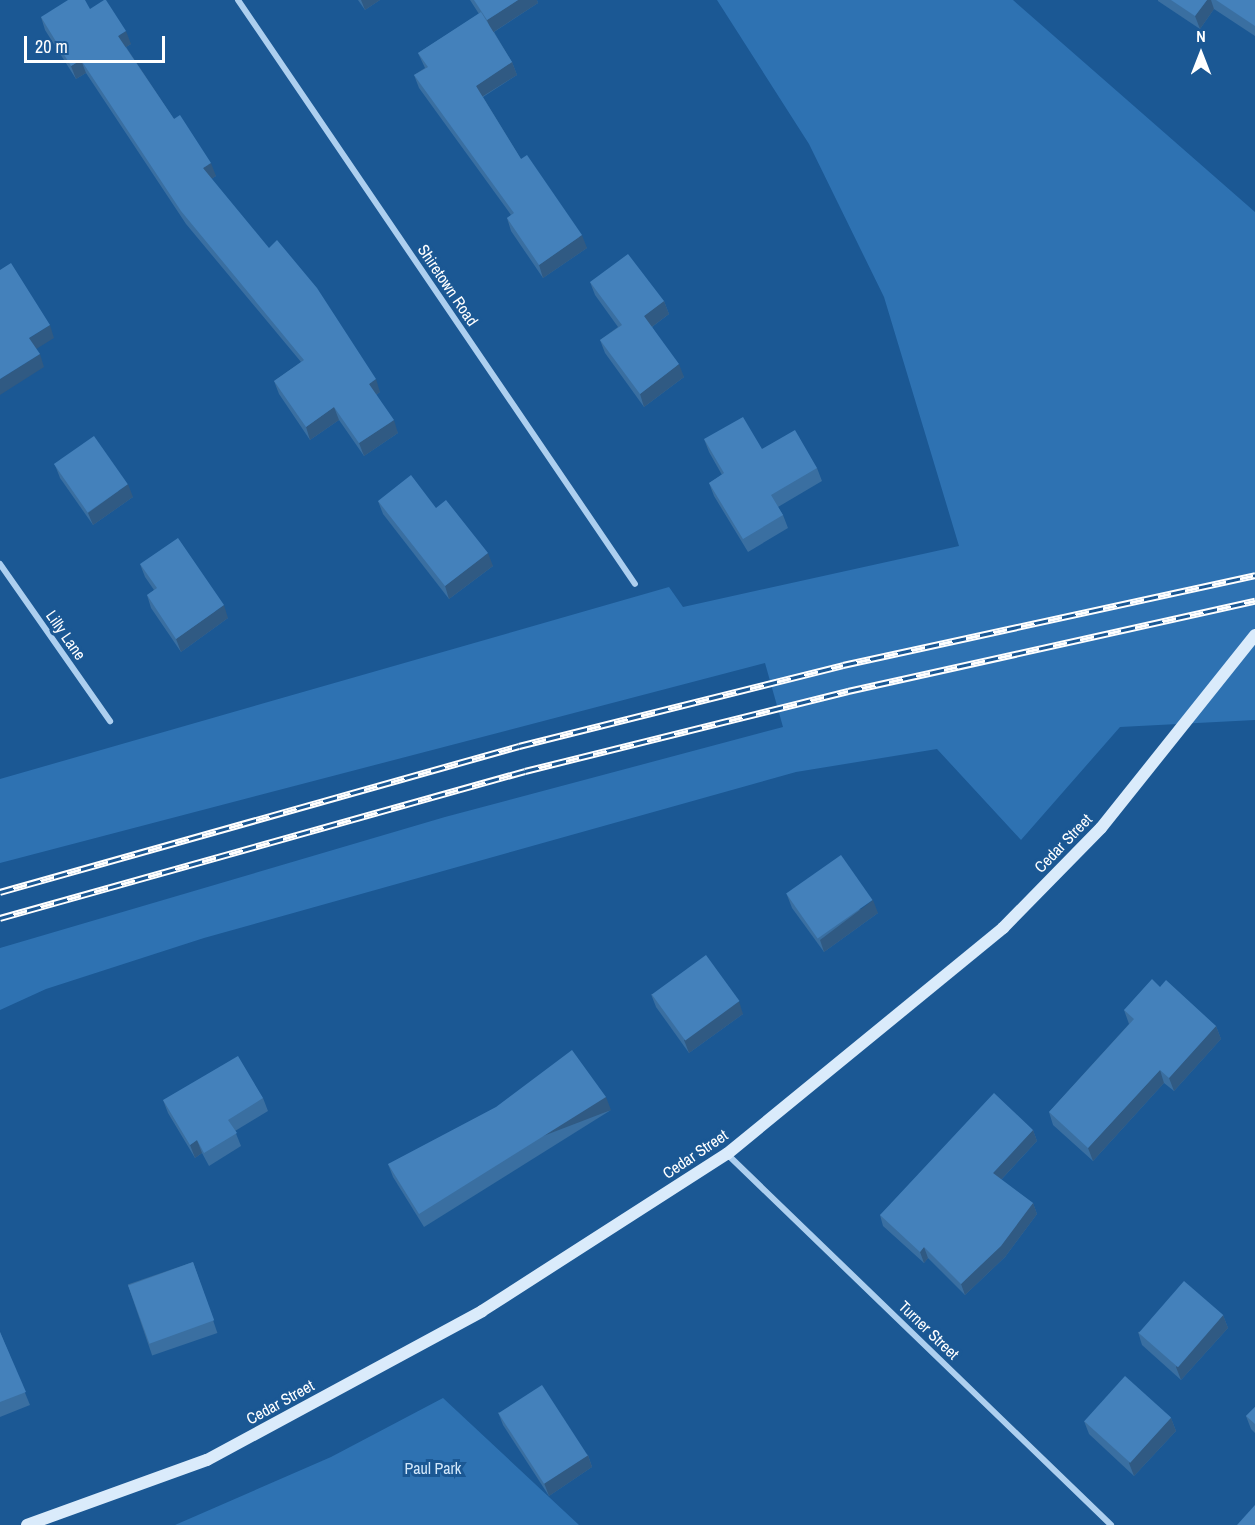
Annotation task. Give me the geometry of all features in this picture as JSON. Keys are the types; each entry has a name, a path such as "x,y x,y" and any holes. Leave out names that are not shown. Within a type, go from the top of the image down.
{"street":[{"name":"Shiretown Road","path":"238,0 635,584"},
{"name":"Lilly Lane","path":"0,564 110,721"},
{"name":"Cedar Street","path":"27,1525 207,1460 482,1311 728,1154 1003,928 1101,828 1254,637"},
{"name":"Turner Street","path":"728,1154 1111,1525"}],"green space":[{"path":"717,0 1013,0 1255,212 1255,720 1120,727 1021,840 937,749 796,772 204,938 46,989 0,1010 0,948 445,817 783,727 765,663 0,863 0,779 669,587 683,607 959,546 884,297 809,144"},
{"name":"Paul Park","path":"443,1398 579,1525 175,1525 331,1457"}],"building":[{"path":"68,0 85,0 90,9 106,0 126,31 118,36 174,119 180,115 211,163 203,168 269,248 277,240 317,288 376,379 369,384 394,420 359,443 334,407 306,427 274,381 304,360 181,211 81,60 71,66 41,17"},
{"path":"474,0 518,0 487,20"},
{"path":"1171,0 1207,0 1195,16"},
{"path":"1216,0 1255,0 1255,26"},
{"path":"481,12 512,62 476,86 521,159 527,155 582,235 539,265 507,218 514,213 414,75 428,67 418,53"},
{"path":"628,254 664,301 644,316 679,364 640,394 600,340 622,325 590,282"},
{"path":"11,263 50,325 29,338 40,354 0,379 0,270"},
{"path":"743,417 762,449 795,430 817,468 771,495 783,515 743,539 709,483 724,473 704,439"},
{"path":"94,436 128,484 88,512 54,464"},
{"path":"411,475 436,508 446,500 488,553 445,586 378,501"},
{"path":"178,538 224,605 176,639 147,595 157,588 140,564"},
{"path":"841,855 873,900 818,938 786,893"},
{"path":"706,955 740,1001 685,1040 652,994"},
{"path":"1152,979 1160,987 1166,980 1216,1026 1169,1078 1160,1070 1088,1148 1049,1112 1134,1019 1124,1010"},
{"path":"572,1050 606,1097 419,1214 388,1164 496,1107"},
{"path":"238,1056 263,1098 228,1120 237,1133 204,1153 197,1140 190,1145 163,1100"},
{"path":"994,1093 1033,1130 993,1173 1033,1203 1001,1246 961,1284 924,1247 920,1252 880,1215"},
{"path":"193,1262 214,1320 149,1344 128,1286"},
{"path":"1184,1281 1223,1315 1178,1367 1139,1333"},
{"path":"0,1332 26,1392 0,1402"},
{"path":"1125,1376 1171,1417 1130,1463 1084,1421"},
{"path":"542,1385 588,1455 544,1484 498,1413"},
{"path":"1255,1407 1255,1424 1246,1416"},
{"path":"1255,1505 1255,1525 1237,1525"}],"railway":[{"path":"0,892 519,746 843,665 1255,575"},
{"path":"0,918 525,771 848,691 1255,601"}]}
